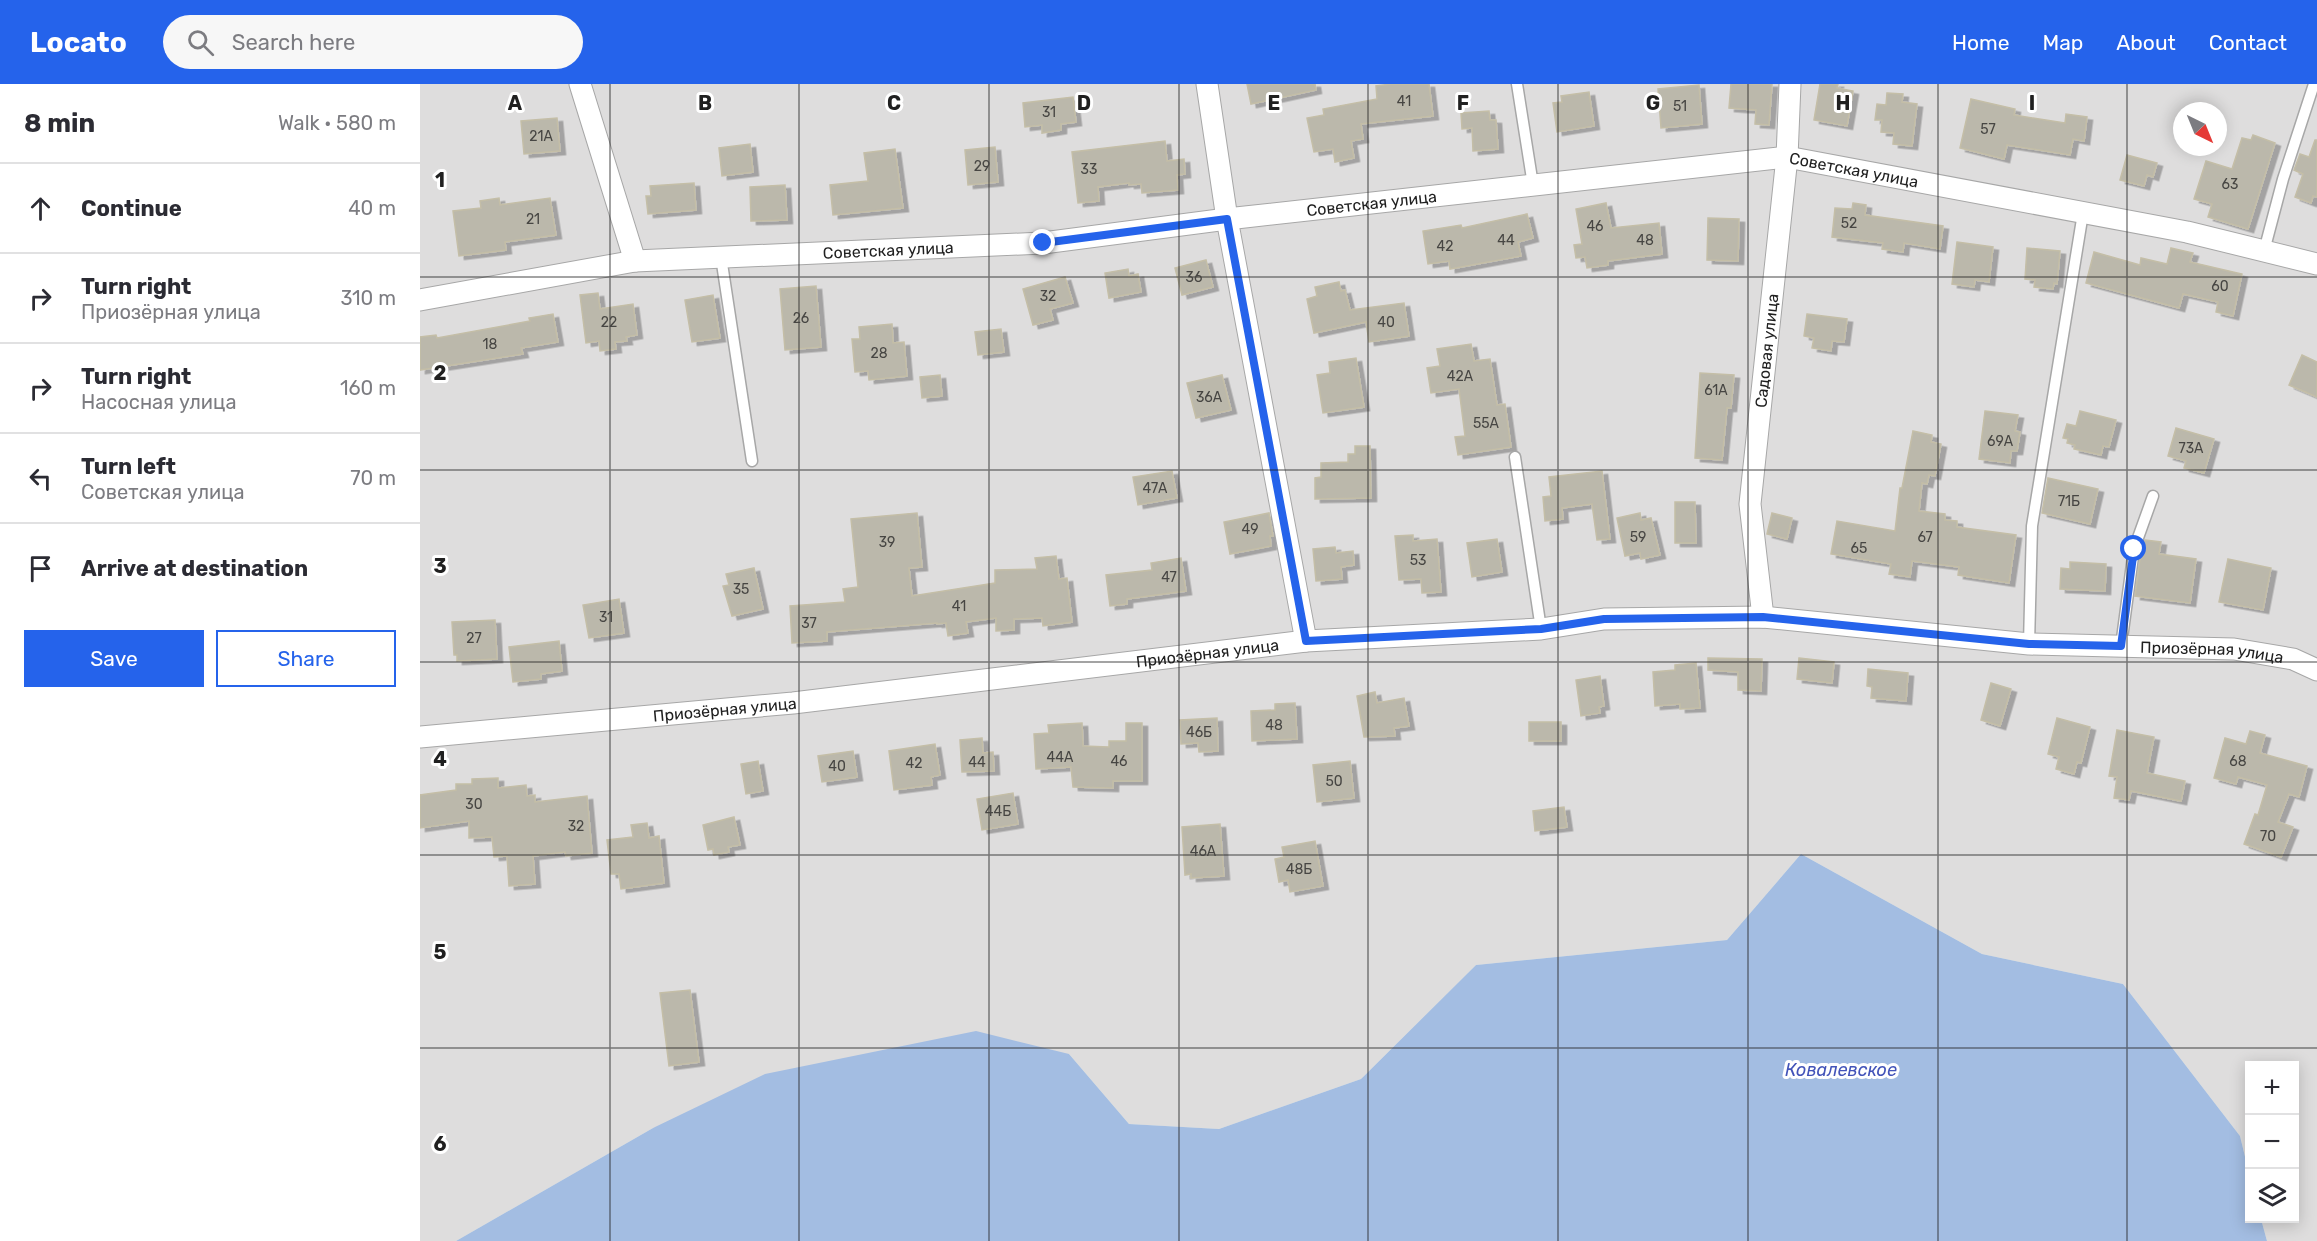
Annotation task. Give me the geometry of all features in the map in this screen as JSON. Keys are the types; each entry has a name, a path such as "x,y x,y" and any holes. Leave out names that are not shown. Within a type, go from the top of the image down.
{"street":[{"path":"580,84 635,261"},
{"path":"1207,84 1227,219 1306,641"},
{"name":"Садовая улица","path":"1763,617 1750,504 1787,157 1790,84"},
{"name":"Советская улица","path":"420,300 635,261 1043,243 1227,219 1787,157 2187,232 2317,264"},
{"name":"Приозёрная улица","path":"420,736 793,703 1306,641 1541,629 1604,619 1763,617 2029,644 2234,649 2293,659 2317,670"}],"lane":[{"path":"1517,84 1533,185"},
{"path":"2264,251 2283,179 2314,84"},
{"path":"2029,644 2032,526 2083,213"},
{"path":"721,257 752,461"},
{"path":"1515,456 1541,629"},
{"path":"2121,646 2134,549 2153,496"}],"shaded area":[{"path":"420,84 2317,84 2317,1241 2267,1241 2262,1223 2299,1223 2299,1061 2245,1061 2245,1157 2240,1136 2123,984 1982,954 1801,854 1727,940 1476,965 1361,1079 1219,1129 1129,1124 1069,1054 653,1128 456,1241 420,1241"}],"water":[{"name":"Ковалевское","path":"1801,854 1982,954 2123,984 2240,1136 2245,1157 2245,1223 2262,1223 2267,1241 456,1241 653,1128 765,1074 976,1031 1069,1054 1129,1124 1219,1129 1361,1079 1476,965 1727,940"}],"building":[{"path":"1247,84 1315,84 1316,90 1251,104"},
{"path":"1429,84 1433,116 1361,124 1363,139 1351,141 1354,158 1335,162 1333,149 1314,152 1307,118 1324,115 1323,109 1377,99 1376,86"},
{"path":"1731,84 1772,84 1769,125 1755,124 1756,110 1729,108"},
{"path":"1820,84 1838,84 1837,88 1853,91 1847,126 1814,120"},
{"path":"1699,85 1702,124 1661,128 1658,89"},
{"path":"1589,92 1594,126 1557,132 1553,103 1562,102 1561,96"},
{"path":"1887,93 1903,94 1902,102 1917,104 1912,146 1893,144 1894,133 1881,132 1882,120 1875,120 1877,104 1886,105"},
{"path":"1073,97 1076,122 1061,124 1061,130 1042,133 1042,125 1025,127 1023,103"},
{"path":"1971,99 2015,109 2014,115 2065,123 2066,114 2087,117 2084,141 2073,139 2070,155 2007,145 2004,159 1960,148"},
{"path":"1489,111 1490,120 1496,120 1498,149 1473,151 1472,128 1462,129 1461,113"},
{"path":"557,118 560,151 524,154 521,121"},
{"path":"2253,135 2275,143 2248,229 2208,217 2212,204 2194,199 2206,161 2232,169 2242,138 2251,140"},
{"path":"2315,140 2317,140 2317,197 2313,196 2311,203 2295,197 2303,174 2294,170 2300,154 2309,157"},
{"path":"1165,141 1167,161 1184,159 1185,174 1177,175 1178,190 1142,193 1141,184 1129,185 1129,183 1098,187 1099,201 1078,203 1072,152"},
{"path":"750,144 753,172 722,176 719,148"},
{"path":"995,147 998,182 968,185 965,150"},
{"path":"895,149 903,208 833,215 830,185 868,181 864,153"},
{"path":"2127,155 2157,163 2153,177 2147,175 2144,186 2120,180"},
{"path":"694,183 696,210 648,214 646,196 651,196 650,186"},
{"path":"785,185 787,220 751,221 750,187"},
{"path":"499,198 500,205 550,198 556,235 505,242 506,250 459,256 453,211 481,208 480,201"},
{"path":"1606,203 1611,228 1659,223 1662,254 1608,261 1608,265 1587,268 1585,257 1576,258 1574,245 1582,244 1576,209"},
{"path":"1853,203 1866,205 1865,215 1943,226 1940,249 1904,243 1903,252 1882,249 1883,243 1832,237 1835,208 1852,209"},
{"path":"1527,214 1533,238 1518,242 1521,256 1450,269 1449,261 1428,264 1423,231 1461,225 1462,228"},
{"path":"1708,218 1739,219 1738,261 1707,260"},
{"path":"1957,242 1993,247 1989,282 1975,280 1974,287 1952,284"},
{"path":"2027,248 2060,251 2057,284 2054,283 2053,289 2034,287 2035,280 2025,279"},
{"path":"2171,248 2193,253 2190,262 2242,274 2233,316 2216,312 2218,302 2183,294 2179,308 2086,283 2094,252 2140,265 2141,258 2167,264"},
{"path":"1206,260 1213,287 1182,295 1175,268"},
{"path":"1128,269 1129,276 1138,274 1141,292 1109,298 1105,273"},
{"path":"1065,277 1073,303 1050,309 1053,320 1033,325 1023,289"},
{"path":"1339,282 1341,291 1345,290 1350,310 1404,303 1409,336 1369,342 1366,322 1314,333 1307,299 1317,296 1315,287"},
{"path":"816,286 821,347 785,350 780,289"},
{"path":"598,293 600,309 633,304 637,335 626,337 627,341 615,342 616,349 600,351 599,341 586,343 580,295"},
{"path":"713,295 720,338 692,342 685,300"},
{"path":"553,314 558,342 521,348 523,354 420,370 420,337 436,335 437,338 530,321 529,318"},
{"path":"1807,314 1847,319 1844,342 1832,341 1831,351 1812,348 1814,338 1804,336"},
{"path":"892,324 893,343 904,342 907,376 869,380 868,371 855,372 852,339 860,339 859,327"},
{"path":"1001,329 1004,352 978,355 975,332"},
{"path":"1471,344 1474,361 1490,359 1497,405 1505,404 1511,447 1458,455 1455,437 1465,436 1459,389 1431,393 1427,368 1440,366 1437,349"},
{"path":"2302,355 2317,362 2317,397 2289,385"},
{"path":"1356,358 1364,407 1323,413 1317,375 1330,373 1329,362"},
{"path":"1700,373 1734,375 1731,408 1727,408 1722,460 1695,458"},
{"path":"940,375 942,396 922,398 920,377"},
{"path":"1222,375 1231,410 1196,418 1187,383"},
{"path":"1985,411 2018,415 2015,431 2020,432 2017,451 2011,451 2010,463 1979,459"},
{"path":"2080,411 2116,420 2109,447 2103,446 2101,455 2074,449 2075,445 2067,443 2068,439 2063,438 2067,424 2076,426"},
{"path":"2176,428 2214,439 2204,473 2184,468 2186,461 2168,456"},
{"path":"1913,431 1932,435 1931,442 1941,444 1935,476 1929,475 1927,484 1922,483 1919,511 1945,514 1945,520 1957,521 1957,527 2016,535 2009,583 1958,575 1959,567 1912,561 1910,577 1889,574 1891,564 1831,554 1837,521 1895,531 1900,488 1902,488"},
{"path":"1355,446 1370,446 1371,498 1315,499 1315,478 1321,477 1321,463 1348,462 1348,454 1355,454"},
{"path":"1172,471 1177,498 1138,505 1133,477"},
{"path":"1602,471 1610,539 1597,540 1592,504 1562,508 1563,519 1545,521 1543,497 1551,496 1549,477"},
{"path":"2048,478 2098,489 2090,524 2042,513"},
{"path":"1675,502 1695,502 1696,543 1675,543"},
{"path":"917,513 922,567 909,568 912,596 995,583 995,570 1037,569 1035,558 1056,556 1059,579 1067,578 1072,622 1043,626 1042,618 1014,619 1014,630 996,631 996,618 966,622 968,633 948,636 946,623 937,623 827,632 827,641 792,643 790,606 845,602 843,589 858,587 851,519"},
{"path":"1269,513 1273,536 1270,536 1271,546 1230,554 1224,522"},
{"path":"1640,513 1641,520 1651,518 1660,555 1641,559 1640,553 1625,556 1617,518"},
{"path":"1772,513 1792,518 1787,539 1767,534"},
{"path":"1413,535 1413,541 1437,539 1441,592 1422,593 1421,579 1399,580 1395,536"},
{"path":"1497,539 1502,572 1472,577 1467,543"},
{"path":"2145,540 2161,542 2159,554 2196,559 2190,603 2135,596 2141,551"},
{"path":"1335,547 1336,553 1353,551 1354,565 1341,567 1342,579 1316,581 1313,549"},
{"path":"1181,558 1186,591 1127,599 1127,604 1110,606 1106,575 1152,570 1151,563"},
{"path":"2228,559 2271,568 2263,610 2219,602"},
{"path":"2070,562 2106,564 2105,591 2060,589 2061,568 2070,569"},
{"path":"754,568 763,609 732,616 723,586 729,585 726,574"},
{"path":"619,599 624,633 589,638 583,605"},
{"path":"495,620 497,659 457,661 457,655 454,655 452,622"},
{"path":"559,641 562,671 541,674 541,679 513,682 509,647"},
{"path":"1708,658 1762,659 1761,691 1738,690 1738,672 1708,670"},
{"path":"1799,658 1834,662 1832,683 1797,679"},
{"path":"1696,663 1700,708 1680,709 1680,704 1655,706 1653,672 1675,670 1675,665"},
{"path":"1868,669 1908,673 1906,701 1871,698 1872,687 1867,686"},
{"path":"1600,676 1604,706 1599,707 1600,713 1581,716 1576,680"},
{"path":"1991,683 2011,689 2000,726 1981,720"},
{"path":"1375,692 1377,703 1404,698 1409,726 1394,728 1395,736 1364,737 1357,696"},
{"path":"1295,703 1297,739 1252,741 1251,711 1275,710 1275,704"},
{"path":"1217,718 1218,751 1199,752 1198,743 1181,744 1180,720"},
{"path":"2057,718 2090,727 2081,763 2077,762 2074,774 2056,769 2059,757 2048,754"},
{"path":"1529,722 1561,722 1561,741 1529,741"},
{"path":"1082,723 1083,746 1109,747 1109,741 1126,741 1126,723 1142,723 1142,781 1113,781 1113,788 1073,787 1071,767 1036,769 1034,734 1049,733 1048,725"},
{"path":"2117,730 2154,737 2147,773 2185,781 2181,801 2131,791 2129,800 2114,798 2117,777 2109,776"},
{"path":"2250,731 2265,735 2260,753 2307,766 2299,797 2289,794 2278,822 2293,827 2281,857 2244,844 2255,814 2258,815 2267,785 2238,777 2236,784 2214,778 2225,738 2246,744"},
{"path":"982,738 983,753 993,752 994,771 962,772 960,740"},
{"path":"935,744 940,775 931,777 932,785 894,790 889,751"},
{"path":"853,751 857,777 822,782 818,756"},
{"path":"758,761 763,791 746,794 741,764"},
{"path":"1350,761 1354,798 1317,802 1313,765"},
{"path":"498,778 498,788 526,785 527,796 535,795 535,802 587,796 592,853 566,856 565,852 533,856 535,884 509,886 507,856 494,857 492,837 469,838 469,821 420,828 420,795 456,790 456,784 472,784 472,779"},
{"path":"1013,793 1018,824 982,830 977,799"},
{"path":"1564,807 1567,827 1535,831 1533,811"},
{"path":"734,817 740,845 728,847 729,852 714,855 713,849 708,850 703,825"},
{"path":"647,823 649,838 659,836 664,883 621,889 619,874 611,874 607,840 633,837 631,825"},
{"path":"1220,824 1224,876 1191,878 1191,874 1185,875 1182,827"},
{"path":"1315,841 1323,886 1290,892 1288,880 1279,882 1275,859 1284,857 1282,847"},
{"path":"690,990 699,1062 669,1066 660,993"}],"route":[{"path":"1043,243 1227,219 1306,641 1541,629 1604,619 1763,617 2029,644 2121,646 2134,549"}]}
